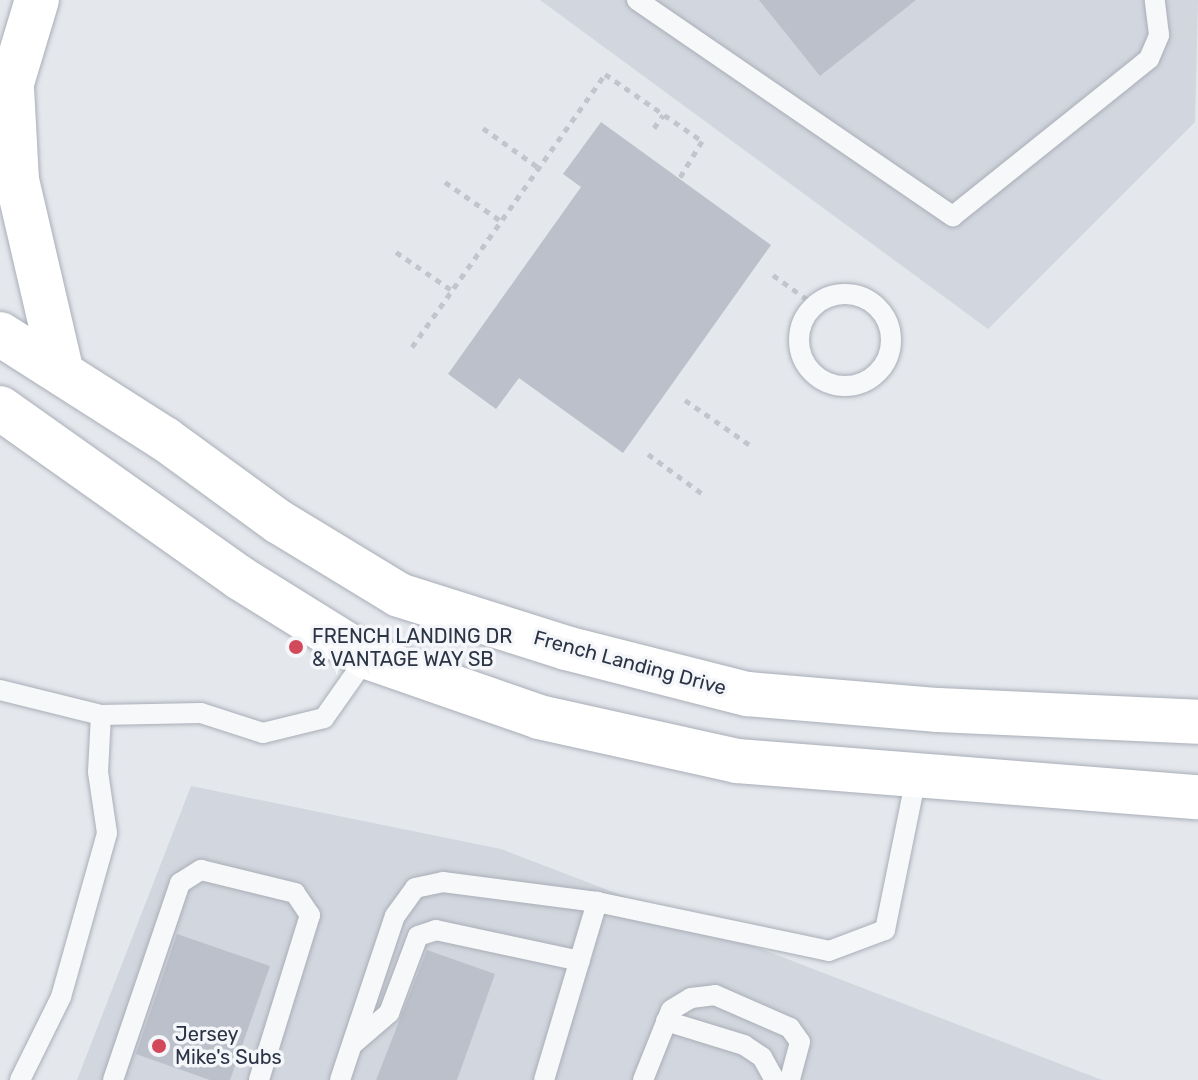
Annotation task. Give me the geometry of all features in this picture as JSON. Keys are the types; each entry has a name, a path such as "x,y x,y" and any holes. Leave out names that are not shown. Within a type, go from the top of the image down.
{"street":[{"path":"37,0 6,105 17,180 62,373"},
{"name":"French Landing Drive","path":"0,334 165,439 279,522 399,595 566,648 747,694 938,710 1198,722"},
{"path":"11,424 240,578 367,657 539,717 737,761 916,778 1198,797"},
{"path":"367,657 399,595"}],"lane":[{"path":"637,0 953,216 1149,59 1159,35 1155,0"},
{"path":"852,294 882,313 891,347 875,376 843,387 808,369 798,335 815,305 827,297 852,294"},
{"path":"0,690 101,715 201,713 263,733 324,718 367,657"},
{"path":"20,1080 61,997 107,833 98,772 101,715"},
{"path":"340,1080 395,916 415,888 443,882 597,902 829,951 885,930 916,778"},
{"path":"113,1080 180,883 201,870 295,893 310,915 259,1080"},
{"path":"544,1080 597,902"},
{"path":"352,1044 389,1013 418,936 436,930 580,961"},
{"path":"643,1080 671,1010 691,998 715,995 776,1019 800,1042 790,1080"},
{"path":"666,1021 744,1045 762,1057 775,1080"},
{"path":"0,1078 6,1080"}],"path":[{"path":"412,347 605,74 702,141 679,179"},
{"path":"654,128 663,115"},
{"path":"483,128 539,168"},
{"path":"445,182 501,221"},
{"path":"396,252 453,291"},
{"path":"773,275 815,305"},
{"path":"685,400 750,445"},
{"path":"648,454 704,495"}],"shaded area":[{"path":"540,0 1198,0 1195,122 988,329"},
{"path":"191,786 501,849 1102,1080 77,1080"}],"building":[{"path":"759,0 916,0 820,76"},
{"path":"601,122 771,245 623,453 519,378 496,409 448,374 581,187 563,174"},
{"path":"177,934 270,966 230,1080 210,1080 136,1054"},
{"path":"427,950 495,974 457,1080 376,1080"}],"place":[{"name":"FRENCH LANDING DR & VANTAGE WAY SB","path":"296,647"},
{"name":"Jersey Mike's Subs","path":"159,1046"}]}
